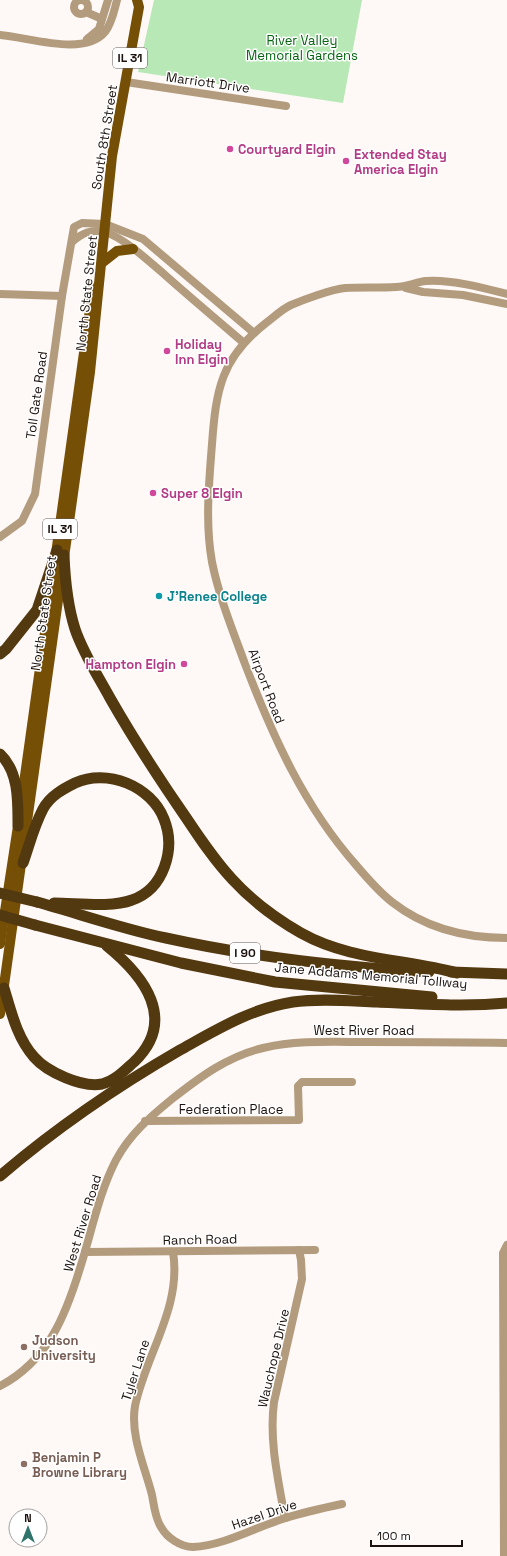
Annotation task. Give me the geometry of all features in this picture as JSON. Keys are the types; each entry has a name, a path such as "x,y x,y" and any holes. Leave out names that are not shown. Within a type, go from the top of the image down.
{"highway":[{"path":"0,654 6,649 37,610 61,552"},
{"path":"61,552 66,588 75,629 98,676 129,733 206,847 232,879 261,908 301,933 339,950 457,972"},
{"path":"0,754 12,769 18,799 18,826"},
{"path":"23,863 43,808 59,791 86,778 103,777 127,782 150,797 164,818 169,844 166,868 147,892 133,900 119,903 37,902"},
{"name":"Jane Addams Memorial Tollway","path":"0,893 165,938 262,956 378,969 507,974"},
{"name":"Jane Addams Memorial Tollway","path":"0,915 181,963 276,982 430,997 507,999"},
{"path":"4,988 20,1034 28,1049 40,1063 52,1072 66,1078 92,1084 108,1082 124,1071 146,1048 154,1031 154,1016 150,996 139,976 122,958 103,943"},
{"path":"0,1176 53,1133 94,1104 209,1034 254,1012 301,1002 348,1000 478,1006 507,1003"}],"main road":[{"name":"South 8th Street","path":"104,229 112,156 140,2"},
{"name":"North State Street","path":"0,944 90,372 103,262 104,229"},
{"name":"North State Street","path":"0,1014 23,863 61,552 104,229"},
{"path":"103,262 117,251 133,249"}],"street":[{"path":"83,42 99,29 108,0"},
{"path":"0,35 74,45 91,41 104,33 114,14 117,0"},
{"path":"86,12 102,19"},
{"name":"Marriott Drive","path":"126,82 286,106"},
{"name":"Toll Gate Road","path":"0,537 22,521 35,494 62,296 74,227 82,222 143,239 254,333"},
{"name":"Toll Gate Road","path":"104,229 133,249 244,343"},
{"path":"403,287 426,282 463,284 507,294"},
{"path":"403,287 423,292 463,295 507,304"},
{"name":"Airport Road","path":"403,287 342,288 289,306 254,333 244,343 228,365 217,393 208,484 209,529 212,559 218,587 228,619 279,747 300,789 345,853 375,887 393,903 409,914 446,931 464,935 507,938"},
{"path":"0,294 62,296"},
{"name":"West River Road","path":"0,1386 32,1363 55,1334 66,1311 106,1182 122,1149 145,1121 200,1076 231,1059 262,1048 299,1042 507,1043"},
{"name":"Federation Place","path":"145,1121 299,1120 298,1086 302,1082 352,1082"},
{"path":"504,1556 503,1253 507,1245"},
{"name":"Wauchope Drive","path":"285,1518 273,1442 272,1417 274,1402 302,1279 301,1260 298,1250"},
{"name":"Ranch Road","path":"85,1252 315,1250"},
{"name":"Tyler Lane","path":"174,1252 174,1290 138,1397 135,1408 135,1430 160,1527 173,1540 193,1547"},
{"name":"Hazel Drive","path":"193,1547 234,1537 285,1518 342,1504"}],"green space":[{"name":"River Valley Memorial Gardens","path":"154,0 362,0 343,103 138,72"}],"place":[{"name":"Courtyard Elgin","path":"230,149"},
{"name":"Extended Stay America Elgin","path":"346,161"},
{"name":"Holiday Inn Elgin","path":"167,351"},
{"name":"Super 8 Elgin","path":"153,493"},
{"name":"J'Renee College","path":"159,596"},
{"name":"Hampton Elgin","path":"184,664"},
{"name":"Judson University","path":"24,1347"},
{"name":"Benjamin P Browne Library","path":"24,1464"}]}
